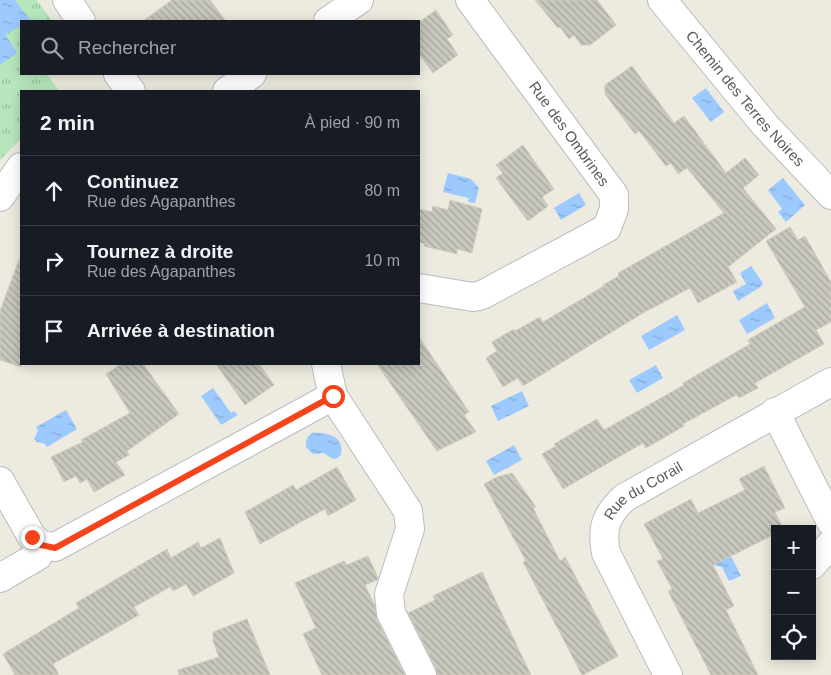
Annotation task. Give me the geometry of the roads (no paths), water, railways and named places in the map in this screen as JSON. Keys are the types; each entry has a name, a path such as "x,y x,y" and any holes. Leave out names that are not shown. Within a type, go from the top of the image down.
{"street":[{"path":"67,0 81,20"},
{"path":"329,20 359,0"},
{"name":"Rue des Ombrines","path":"420,288 473,297 482,295 607,228 614,209 614,195 470,0"},
{"name":"Chemin des Terres Noires","path":"662,0 764,125 831,195"},
{"path":"228,90 250,75"},
{"path":"0,197 20,168"},
{"path":"326,365 333,396 408,512 410,529 389,594 392,613 422,675"},
{"name":"Rue du Corail","path":"668,675 606,553 603,540 605,524 614,507 624,498 831,382"},
{"path":"0,481 32,537 41,545 55,548 333,396"},
{"path":"775,412 831,522"},
{"path":"816,561 831,544"},
{"path":"0,578 38,556 41,545"}],"water":[{"path":"0,0 15,0 30,20 20,20 20,26 5,34 17,53 0,65"},
{"path":"706,88 724,112 711,122 692,98"},
{"path":"448,173 471,179 479,188 475,203 468,202 469,198 443,192"},
{"path":"783,178 805,205 786,222 778,212 782,209 768,190"},
{"path":"579,193 586,205 561,220 554,208"},
{"path":"751,266 763,283 762,286 738,301 733,291 746,284 740,273"},
{"path":"767,303 775,318 747,334 739,320"},
{"path":"677,315 685,330 649,350 641,336"},
{"path":"656,365 663,378 637,393 629,380"},
{"path":"213,388 231,413 234,411 238,415 221,425 201,396"},
{"path":"522,391 529,406 498,421 491,406"},
{"path":"66,410 77,429 47,447 44,443 37,442 34,439 38,431 36,427"},
{"path":"312,433 323,433 338,439 342,449 341,455 336,459 324,453 313,454 306,447 307,439"},
{"path":"514,445 522,460 494,475 486,461"},
{"path":"727,548 741,576 729,581 722,567 708,564"}]}
